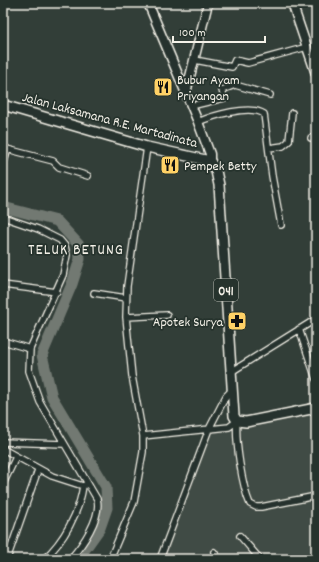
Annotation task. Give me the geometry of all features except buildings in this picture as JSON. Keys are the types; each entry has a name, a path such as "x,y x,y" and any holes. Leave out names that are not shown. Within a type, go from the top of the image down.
{"main road":[{"name":"Jalan Laksamana R.E. Martadinata","path":"3,105 147,147 210,161 216,171 220,185 232,390 234,416 236,421"},
{"path":"236,421 246,422 316,408"}],"street":[{"name":"Jalan Laksamana R.E. Martadinata","path":"148,3 198,122 210,154 210,161"},
{"path":"186,93 208,3"},
{"path":"292,3 316,74"},
{"path":"195,60 232,67 235,60 248,63 307,47"},
{"path":"191,106 224,98 222,90 235,85 270,95"},
{"path":"198,122 228,113 259,110 264,114 281,225"},
{"path":"269,148 283,146 289,141 292,112"},
{"path":"110,559 134,502 141,466 143,436 132,376 126,317 126,298 147,147"},
{"path":"3,166 5,149 50,160 59,167 88,176"},
{"path":"3,218 38,229 60,240 65,246 67,256 63,275 57,292 46,310 30,349 29,371 37,396 85,485 97,499 99,506 97,516 70,559"},
{"path":"3,285 57,292"},
{"path":"94,294 126,298"},
{"path":"126,317 167,315"},
{"path":"231,372 316,319"},
{"path":"299,329 316,379"},
{"path":"3,341 30,349"},
{"path":"160,559 209,429 226,396 232,390"},
{"path":"143,436 229,427 236,421"},
{"path":"236,421 240,463 250,504 256,507 261,507 316,496"},
{"path":"3,442 64,444"},
{"path":"3,449 38,470 85,485"},
{"path":"3,484 16,457"},
{"path":"7,559 38,470"},
{"path":"44,559 60,542 68,528 85,485"},
{"path":"240,536 260,559"},
{"path":"214,552 219,559"}],"shaded area":[{"path":"316,407 316,559 160,559 209,429 237,421"}],"waterway":[{"path":"3,207 57,221 79,245 80,259 72,284 42,355 52,397 106,487 107,508 100,528 78,559"}],"place":[{"name":"Bubur Ayam Priyangan","path":"163,87"},
{"name":"Pempek Betty","path":"170,165"},
{"name":"Apotek Surya","path":"237,321"}],"district":[{"name":"TELUK BETUNG","path":"76,248"}]}
